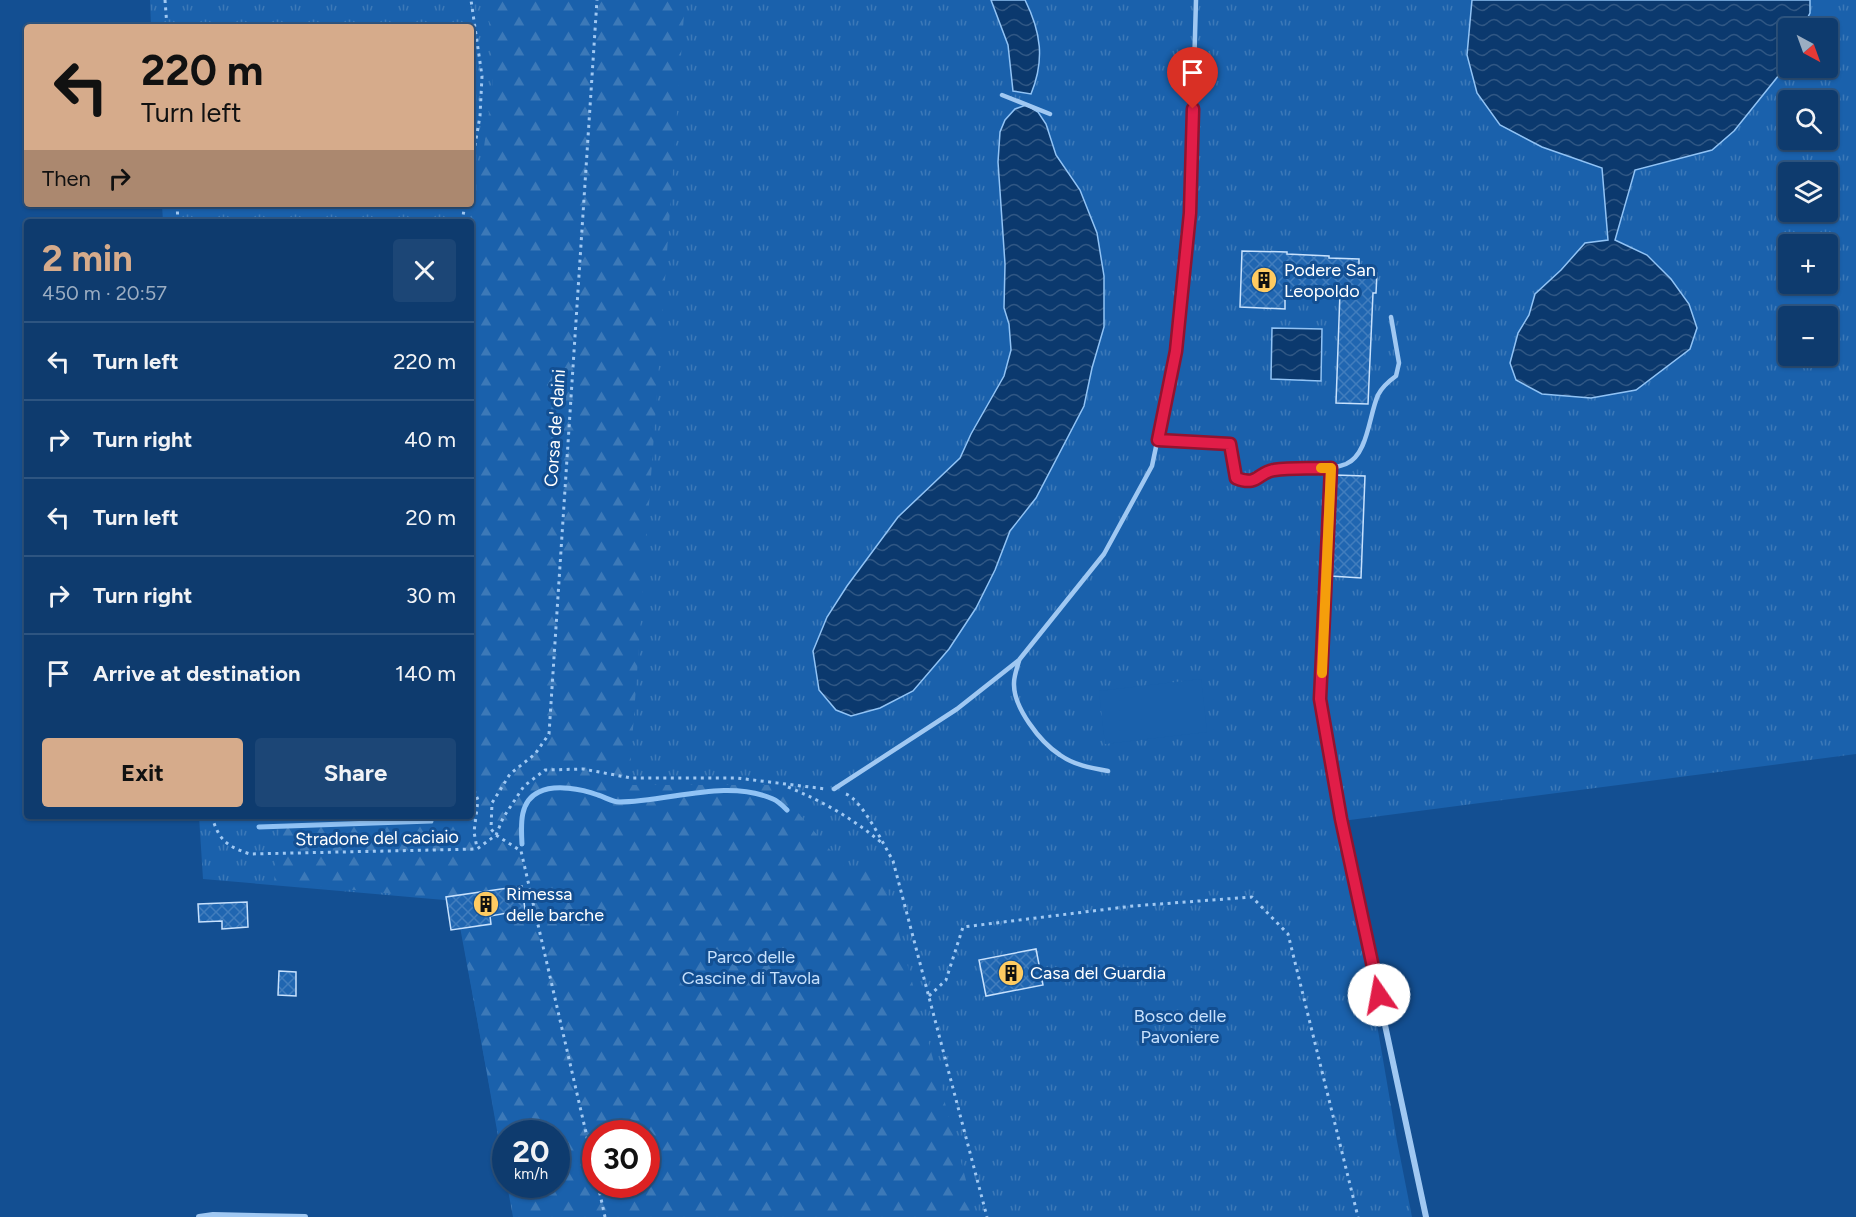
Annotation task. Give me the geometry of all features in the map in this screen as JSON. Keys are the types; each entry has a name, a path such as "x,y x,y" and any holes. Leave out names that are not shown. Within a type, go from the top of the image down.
{"street":[{"path":"1341,819 1426,1217"},
{"path":"199,1217 305,1217"}],"lane":[{"path":"834,789 957,709 1019,660 1104,554 1152,466 1176,351 1190,213 1196,0"},
{"path":"1002,95 1050,114"},
{"path":"1158,440 1230,444 1236,478 1243,481 1258,480 1272,470 1331,468 1349,463 1360,454 1378,394 1386,383 1396,376 1399,363 1391,317"},
{"path":"1331,468 1320,699 1341,819"},
{"path":"1019,660 1013,682 1015,697 1041,739 1060,756 1086,767 1108,771"}],"path":[{"path":"165,0 167,24"},
{"path":"471,0 482,76 480,116 474,151"},
{"name":"Corsa de' daini","path":"496,835 490,829 492,802 510,774 535,754 549,734 597,0"},
{"name":"Stradone del caciaio","path":"213,819 220,835 231,848 250,854 477,849 496,835 503,819 524,786 545,770 583,770 630,778 737,778 782,784"},
{"path":"782,784 834,789 852,796 893,861 987,1217"},
{"path":"782,784 823,802 857,822 884,844"},
{"path":"474,790 478,800 474,832 477,849"},
{"path":"496,835 521,851 583,1120"},
{"path":"928,996 946,980 963,927 1133,906 1252,897 1288,934 1358,1217"},
{"path":"601,1198 605,1217"}],"green space":[{"name":"Bosco delle Pavoniere","path":"150,0 1856,0 1856,754 1342,821 1412,1217 513,1217 509,1198 570,1198 570,1120 495,1120 456,901 203,879 199,819 474,819 474,219 163,219 162,207 474,207 474,24 151,24"},
{"name":"Parco delle Cascine di Tavola","path":"488,0 685,0 629,785 774,785 844,866 872,868 889,897 976,1217 514,1217 510,1198 570,1198 570,1120 496,1120 455,900 274,882 280,822 300,819 474,819 474,219 493,85"},
{"path":"1201,679 1207,732 1105,744 1099,691"}],"water":[{"path":"991,0 1025,0 1035,23 1039,58 1031,94 1013,91 1008,45"},
{"path":"1472,0 1810,0 1810,13 1807,18 1778,18 1778,76 1734,131 1712,150 1635,170 1615,240 1647,255 1671,279 1689,304 1697,328 1690,349 1636,390 1591,398 1542,394 1516,380 1510,363 1518,333 1529,315 1535,294 1585,243 1608,240 1602,168 1542,147 1500,125 1477,93 1467,55"},
{"path":"1026,105 1038,112 1046,124 1056,155 1080,190 1097,233 1104,276 1104,327 1084,406 1036,498 1010,531 995,570 976,608 949,649 913,691 880,708 851,716 836,710 819,690 813,651 827,617 898,517 960,458 1004,376 1011,350 1009,324 1004,308 1005,264 998,162 1000,132 1005,120 1015,109"},
{"path":"1272,328 1322,329 1321,381 1271,379"}],"building":[{"path":"1242,251 1287,252 1287,254 1359,259 1359,272 1377,273 1376,293 1373,293 1368,404 1336,403 1340,292 1285,290 1285,309 1240,307"},
{"path":"1335,475 1365,476 1361,578 1331,576"},
{"name":"Rimessa delle barche","path":"522,886 525,910 490,916 491,924 451,930 446,897"},
{"path":"247,902 248,927 222,929 222,921 199,922 198,904"},
{"name":"Casa del Guardia","path":"1036,949 1043,985 986,996 979,960"},
{"path":"279,971 296,972 296,996 278,995"}],"waterway":[{"path":"522,844 523,815 528,801 539,792 553,788 584,791 619,802 716,791 736,791 755,793 773,799 787,810"},
{"path":"259,827 431,821"}],"slow traffic":[{"path":"1321,468 1331,468 1322,673"}],"place":[{"name":"Podere San Leopoldo","path":"1264,280"},
{"name":"Rimessa delle barche","path":"486,904"},
{"name":"Casa del Guardia","path":"1011,973"}],"route":[{"path":"1193,109 1190,213 1176,351 1158,440 1230,444 1236,478 1243,481 1258,480 1272,470 1331,468 1320,699 1341,819 1379,995"}]}
